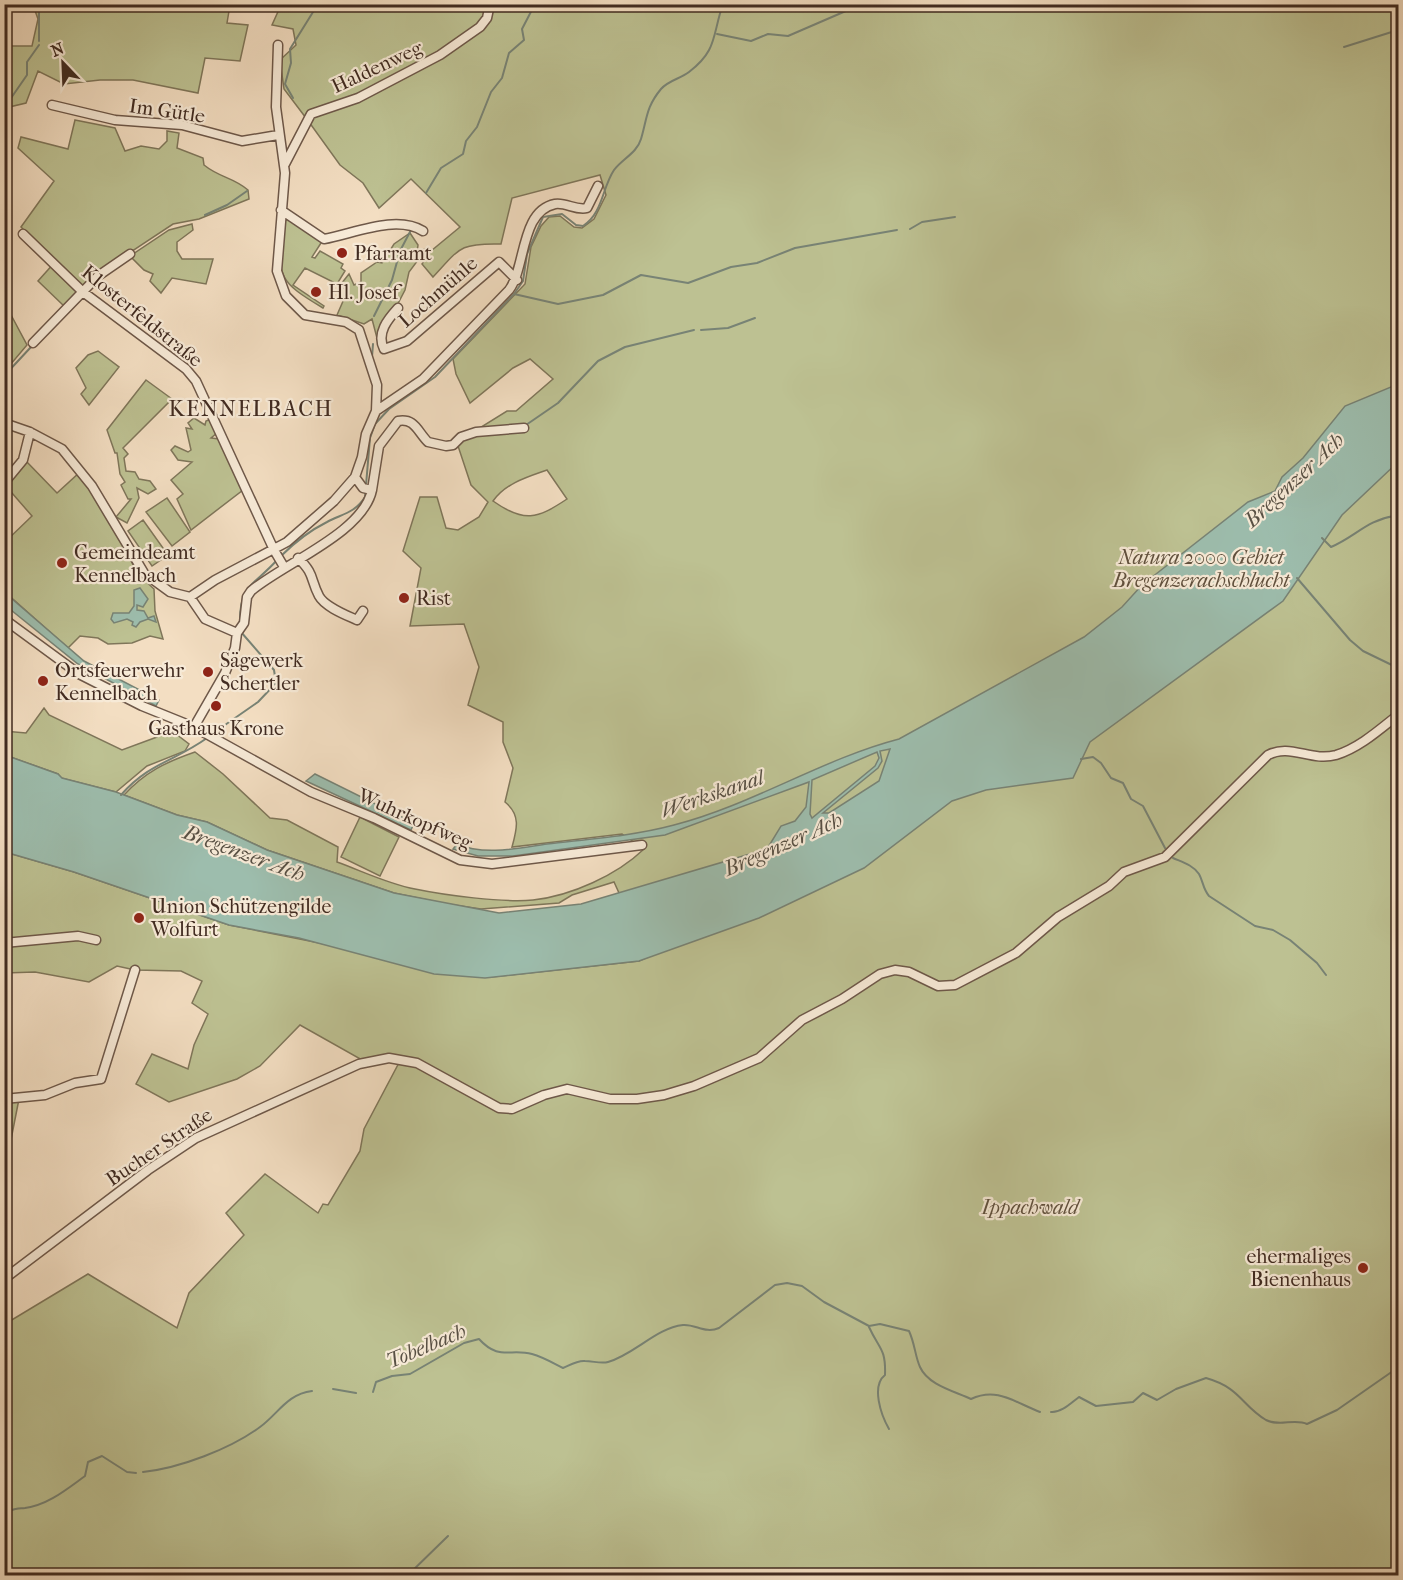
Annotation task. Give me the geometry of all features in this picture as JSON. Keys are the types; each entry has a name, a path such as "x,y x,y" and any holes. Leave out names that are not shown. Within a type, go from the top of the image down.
{"street":[{"name":"Haldenweg","path":"285,164 311,114 358,98 440,55 480,27 487,18 490,4"},
{"path":"190,597 248,562 275,552 301,532 355,477 362,457 366,434 376,411 377,385 359,330 346,322 305,315 294,307 280,285 277,250 285,164 278,135 278,45"},
{"name":"Im Gütle","path":"52,105 115,120 182,126 242,141 278,135"},
{"path":"376,411 423,379 517,280 528,232 532,222 541,211 557,204 587,208 598,186"},
{"path":"281,210 324,239 393,225 406,224 423,231"},
{"name":"Klosterfeldstraße","path":"22,234 83,292 186,369 196,381 283,565"},
{"path":"33,343 98,276 130,254"},
{"name":"Lochmühle","path":"398,308 387,320 381,334 384,349 407,341 499,262 517,280"},
{"path":"194,727 225,673 235,648 247,597 283,565 298,558 352,522 367,506 368,489 379,446 390,427 406,419 415,424 428,442 436,445 453,445 461,436 476,432 524,428"},
{"path":"4,423 30,432 62,449 84,474 144,573 170,592 190,597 206,619 239,630"},
{"path":"4,483 23,460 30,432"},
{"path":"355,477 368,489"},
{"path":"298,558 310,570 319,597 324,602 357,620 363,611"},
{"name":"Wuhrkopfweg","path":"4,619 79,674 140,705 194,727 311,792 470,863 492,864 573,856 642,845"},
{"name":"Bucher Straße","path":"4,1280 148,1170 207,1131 359,1064 389,1058 417,1063 499,1108 512,1108 544,1095 567,1089 610,1099 637,1099 664,1095 694,1086 759,1058 802,1020 842,999 880,974 895,970 909,972 938,986 954,985 1016,953 1058,917 1109,886 1124,872 1165,857 1268,755 1281,749 1307,755 1335,755 1368,739 1398,715"},
{"path":"4,943 78,936 96,940"},
{"path":"4,1099 45,1095 75,1083 101,1079 135,970"}],"green space":[{"path":"33,5 230,5 227,23 248,25 240,61 205,58 198,93 133,80 100,80 64,84 38,71 26,103 5,108 5,46 32,46 38,19"},
{"path":"281,5 488,5 481,24 464,39 389,81 306,118 284,89 280,60 296,45 293,29 272,25"},
{"path":"493,5 1398,5 1398,1575 5,1576 5,1324 88,1274 177,1328 189,1293 244,1235 226,1213 265,1174 318,1213 323,1204 328,1205 360,1151 364,1129 402,1057 394,1055 362,1060 300,1025 260,1066 237,1079 169,1102 136,1084 152,1054 188,1069 194,1045 208,1014 192,1003 202,981 181,971 135,970 117,966 89,982 35,972 5,973 5,852 74,872 229,925 491,977 639,961 648,957 614,882 572,895 559,903 481,909 447,904 394,893 267,850 207,822 177,815 124,795 156,769 195,752 223,774 270,818 287,820 338,847 337,862 405,887 474,898 521,901 563,894 607,876 644,849 622,834 512,847 516,817 505,802 513,768 503,742 503,722 468,705 479,667 464,624 410,626 421,568 403,551 420,497 437,497 446,528 458,530 479,517 488,502 471,485 458,446 465,437 507,411 516,411 553,379 530,359 513,368 470,403 456,374 453,359 525,284 531,247 541,226 549,217 560,216 574,227 582,228 594,219 606,195 600,175 512,198 501,244 468,246 461,249 433,277 422,264 431,251 460,227 411,179 379,208 363,183 340,165 309,122 317,113 469,39","holes":["547,470 567,499 547,511 530,516 513,513 493,501 511,485"]},
{"path":"75,120 115,128 125,151 141,146 159,149 167,141 167,131 179,133 177,148 203,158 204,165 237,182 248,190 249,199 199,219 173,224 96,275 65,307 38,281 55,262 21,227 54,181 18,148 21,137 68,149"},
{"path":"287,218 320,238 321,243 312,257 315,258 320,251 343,264 341,268 345,271 337,284 305,268 293,285 324,306 323,308 296,290 283,274 280,254 282,222"},
{"path":"192,224 193,230 177,242 177,251 182,259 213,259 206,284 172,278 161,293 150,281 153,274 144,270 130,256 169,230"},
{"path":"410,233 418,245 417,253 427,248 409,272 405,290 378,342 372,319 364,324 337,315 347,292 341,284 349,274 354,285 361,282 361,273 377,262 382,263 394,244"},
{"path":"10,313 27,345 5,371 5,318"},
{"path":"98,351 119,367 89,405 81,394 86,388 76,368 88,355"},
{"path":"146,380 172,399 123,448 128,454 124,458 126,471 135,472 139,479 150,481 156,489 148,494 137,488 139,498 127,523 116,517 131,499 128,499 121,485 125,482 120,474 117,453 115,453 107,430"},
{"path":"194,418 205,425 206,421 211,419 217,433 211,438 219,439 243,490 191,530 177,499 183,494 171,480 192,462 178,460 171,450 175,446 188,452 191,450 186,428 192,429 188,423"},
{"path":"26,461 57,493 79,473 106,513 138,574 154,589 155,611 163,639 150,636 132,643 108,644 98,638 80,636 68,648 5,592 5,542 32,516 5,485"},
{"path":"167,498 190,532 172,546 146,512"},
{"path":"143,520 168,555 152,566 128,531"},
{"path":"44,708 49,715 122,750 157,737 168,728 189,744 185,751 147,766 116,792 61,778 58,774 5,755 4,731 26,733"},
{"path":"360,817 399,837 380,876 341,857"},
{"path":"19,1099 5,1170 5,1100"}],"water":[{"name":"Bregenzer Ach","path":"1398,384 1398,462 1342,515 1283,601 1090,742 1073,778 986,790 952,801 864,868 759,918 639,961 485,978 434,974 299,938 229,925 74,872 5,852 5,755 58,774 62,778 116,792 177,815 207,822 267,850 394,893 499,913 581,904 767,849 781,826 795,821 806,807 809,782 665,835 513,856 478,856 453,849 457,844 479,850 513,849 658,829 731,806 842,758 899,739 1084,637 1122,607 1142,585 1248,502 1275,491 1282,477 1303,458 1345,406","holes":["890,749 879,781 829,813 823,813 878,768 882,761 880,751","877,752 879,758 875,766 812,818 810,814 812,780"]},
{"path":"140,588 148,599 143,607 137,605 137,610 144,611 148,618 154,616 156,622 148,619 140,622 136,627 127,619 114,623 111,619 113,613 129,613 134,606 134,590"},
{"path":"4,592 84,661 159,700 156,706 78,664 11,610 5,603"},
{"path":"315,774 414,823 411,830 306,781"}],"waterway":[{"path":"39,4 39,41"},
{"path":"293,98 285,84 291,63 290,49 318,4"},
{"path":"426,193 441,168 463,154 466,141 477,127 491,92 502,78 509,53 524,40 522,29 535,4"},
{"path":"281,556 309,533 353,510 365,497 370,438 375,424 389,409 435,377 514,294 523,281 527,254 543,217 562,214 576,225 583,226 590,221 614,170 639,144 656,95 664,86 686,74 698,64 710,49 723,4"},
{"path":"717,34 751,41 768,34 788,36 862,4"},
{"path":"1344,47 1398,30"},
{"path":"4,103 9,101 27,75 27,62 39,45"},
{"path":"205,215 227,205 247,191"},
{"path":"910,229 922,222 955,217"},
{"path":"374,316 392,280 400,251 412,228"},
{"path":"514,294 558,304 603,295 641,275 688,283 731,267 757,263 795,248 897,230"},
{"path":"701,330 728,328 755,318"},
{"path":"526,425 558,403 598,361 625,347 694,330"},
{"path":"372,357 373,344"},
{"path":"4,376 31,347"},
{"path":"379,377 381,403"},
{"path":"1322,538 1331,547 1376,521 1394,516 1398,520"},
{"path":"240,620 246,592 277,560"},
{"path":"1297,578 1350,640 1363,651 1398,668"},
{"path":"212,734 258,702 276,683 274,670 241,632"},
{"path":"121,795 131,784 152,769 207,738"},
{"path":"1081,759 1093,757 1101,763 1111,778 1123,783 1131,799 1143,806 1165,848"},
{"path":"1173,858 1197,871 1209,896 1255,926 1273,930 1290,940 1317,963 1326,975"},
{"name":"Tobelbach","path":"373,1392 376,1382 392,1376 410,1374 464,1343 479,1339 493,1350 532,1354 563,1368 580,1361 608,1362 673,1327 688,1325 709,1330 719,1328 775,1285 787,1283 802,1286 824,1302 869,1326 880,1324 909,1331 920,1367 929,1378 942,1387 971,1399 989,1395 1006,1397 1040,1412"},
{"path":"869,1327 884,1359 885,1375 881,1380 878,1393 883,1416 889,1429"},
{"name":"Tobelbach","path":"1051,1412 1062,1409 1079,1397 1096,1406 1133,1402 1143,1393 1157,1400 1176,1389 1206,1378 1227,1387 1266,1420 1276,1423 1302,1422 1307,1424 1337,1410 1393,1371 1398,1372"},
{"path":"333,1389 356,1393"},
{"path":"143,1472 188,1462 220,1450 260,1427 289,1400 312,1391"},
{"path":"4,1518 13,1510 42,1504 57,1496 85,1476 88,1462 102,1456 127,1472 136,1473"},
{"path":"407,1576 448,1536"}],"place":[{"name":"Pfarramt","path":"342,253"},
{"name":"Hl. Josef","path":"316,292"},
{"name":"Gemeindeamt Kennelbach","path":"62,563"},
{"name":"Rist","path":"404,598"},
{"name":"Sägewerk Schertler","path":"208,672"},
{"name":"Ortsfeuerwehr Kennelbach","path":"43,681"},
{"name":"Gasthaus Krone","path":"216,706"},
{"name":"Union Schützengilde Wolfurt","path":"139,918"},
{"name":"ehermaliges Bienenhaus","path":"1363,1268"}],"district":[{"name":"KENNELBACH","path":"251,409"}],"park label":[{"name":"Natura 2000 Gebiet Bregenzerachschlucht","path":"1201,568"},
{"name":"Ippachwald","path":"1030,1207"}],"water label":[{"name":"Werkskanal","path":"712,794"}]}
